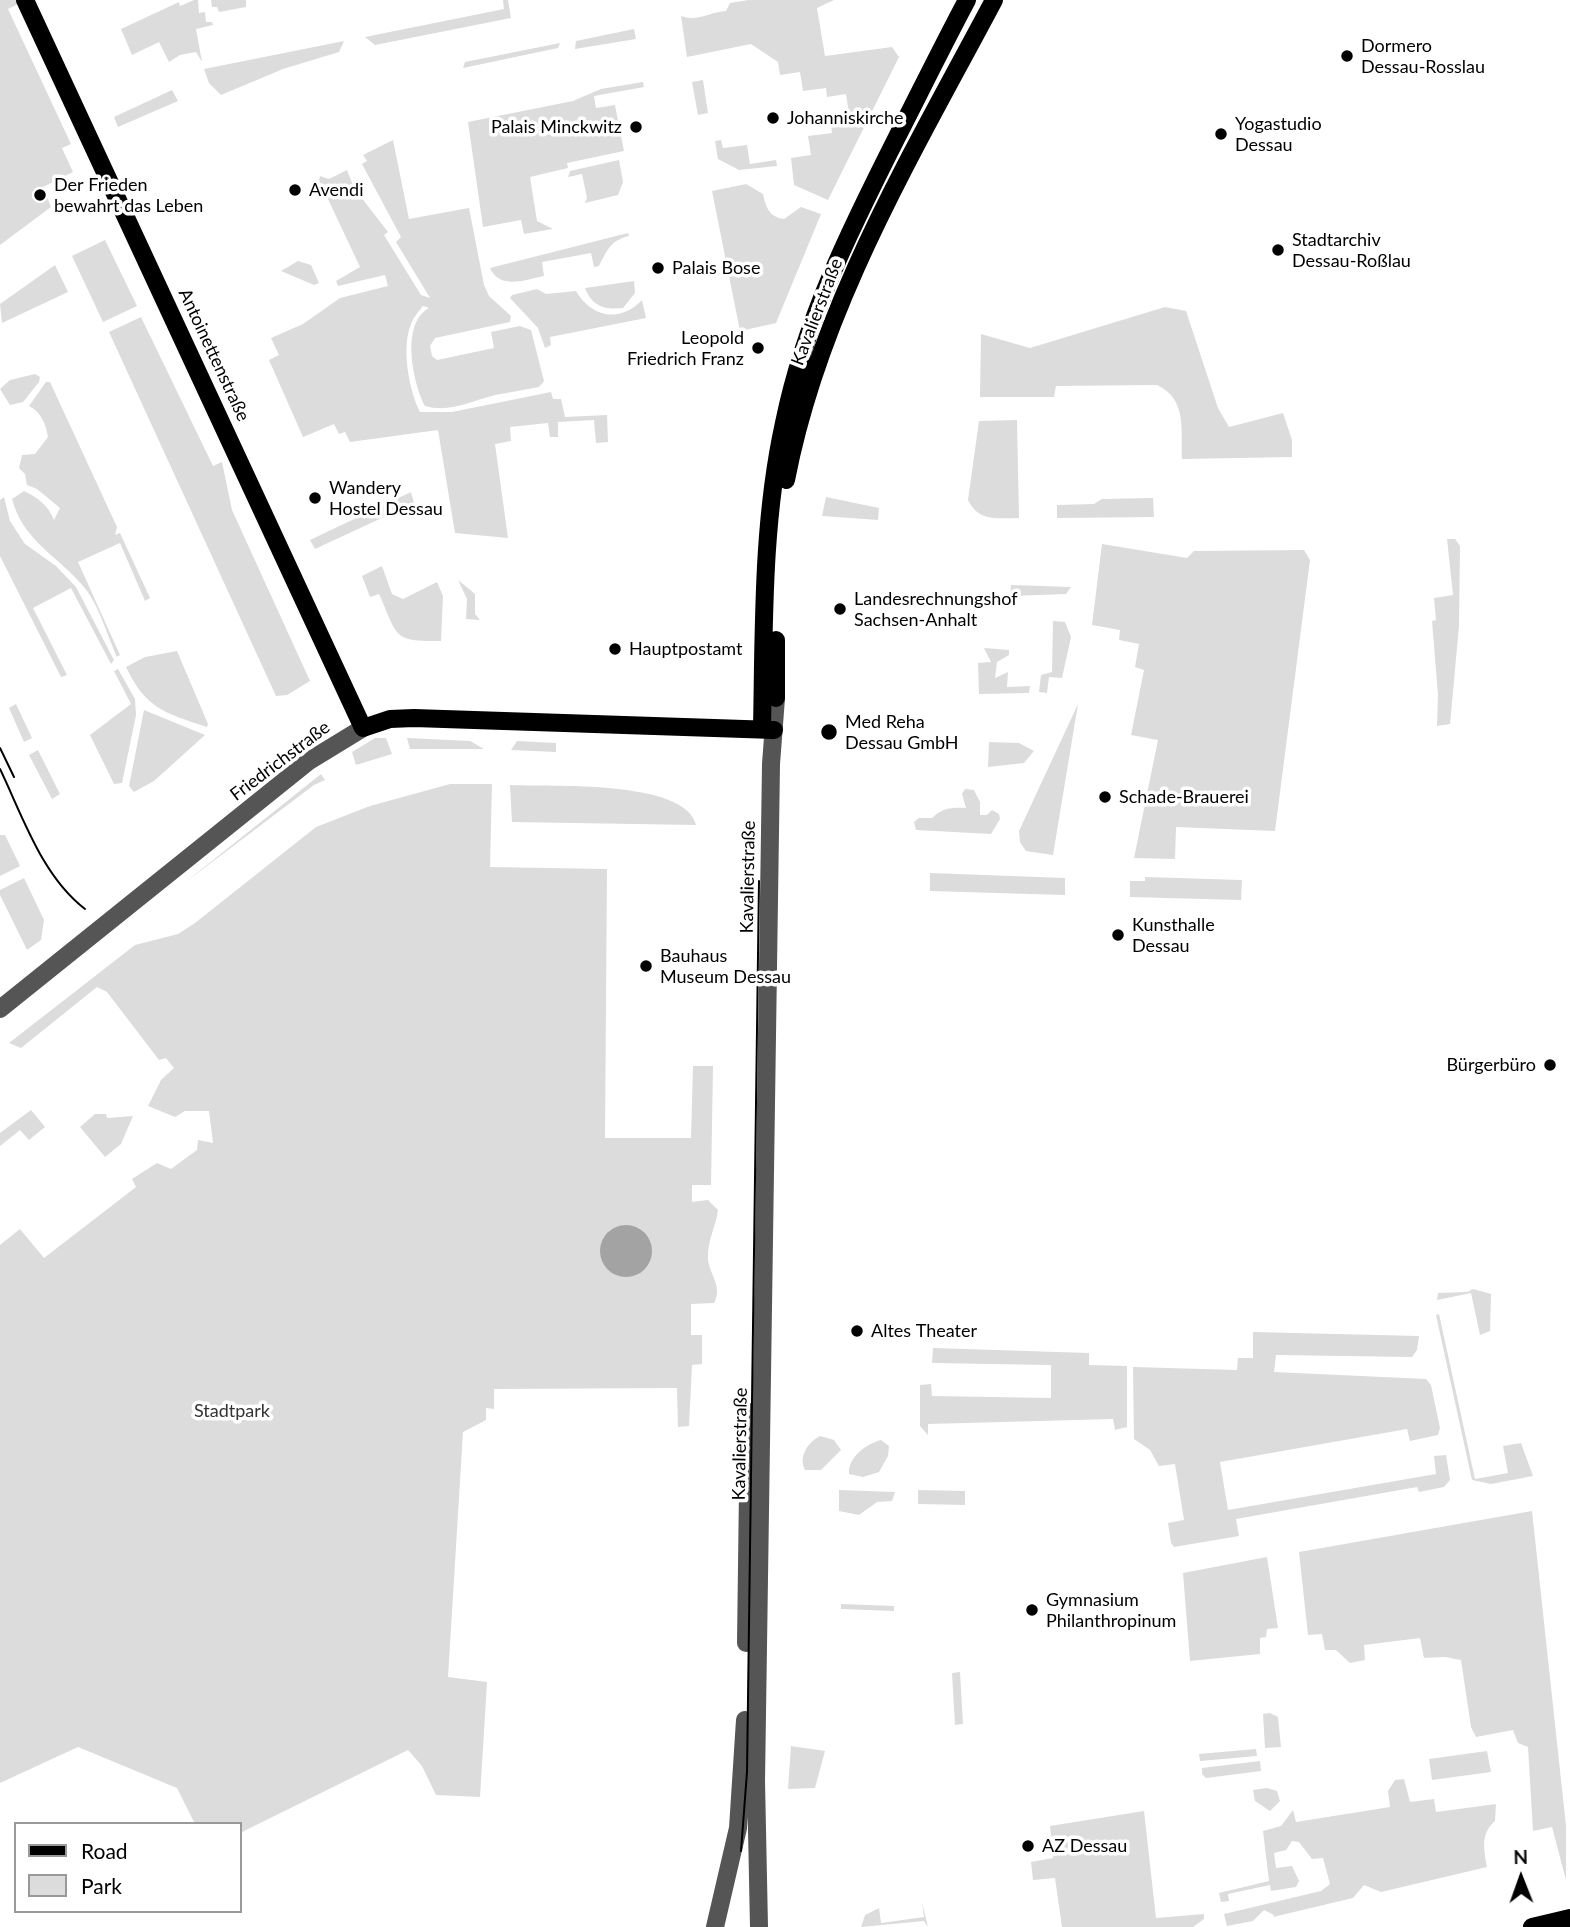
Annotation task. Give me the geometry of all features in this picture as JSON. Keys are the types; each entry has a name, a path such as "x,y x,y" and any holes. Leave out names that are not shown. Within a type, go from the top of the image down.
{"main road":[{"name":"Antoinettenstraße","path":"25,0 363,728"},
{"name":"Kavalierstraße","path":"768,729 769,520 784,423 802,353 829,276 967,0"},
{"name":"Kavalierstraße","path":"776,698 779,531 785,485 801,415 843,296 866,245 994,0"},
{"name":"Friedrichstraße","path":"363,728 390,719 414,718 768,729"},
{"path":"1532,1927 1570,1918"}],"street":[{"name":"Kavalierstraße","path":"715,1927 738,1828 743,1772 768,729 776,698"},
{"name":"Friedrichstraße","path":"0,1009 309,761 363,728"},
{"name":"Kavalierstraße","path":"760,1927 756,1781 769,868 768,729"}],"green space":[{"path":"0,0 16,0 18,4 8,9 71,144 62,148 73,172 43,187 51,207 0,245"},
{"path":"198,0 199,13 205,12 206,22 212,22 213,25 196,29 202,62 196,52 180,55 169,62 159,42 132,55 121,29 179,2 180,6"},
{"path":"211,0 246,0 246,7 219,12 217,7 212,7"},
{"path":"503,0 508,0 511,18 375,45 365,37 504,9"},
{"path":"749,0 834,0 817,8 825,56 892,47 899,57 828,200 794,185 791,158 811,155 808,136 832,133 831,124 850,121 846,94 827,97 826,88 803,91 800,72 780,75 778,62 751,44 687,57 681,16 698,17 726,11 730,3"},
{"path":"634,29 636,39 575,49 576,41"},
{"path":"344,41 339,52 283,69 221,95 209,83 204,69"},
{"path":"560,43 558,48 463,68 465,62"},
{"path":"703,80 708,113 698,115 692,82"},
{"path":"643,82 644,87 594,96 596,108 615,105 624,151 567,163 568,168 530,177 537,221 553,229 524,234 521,220 483,227 468,122 573,101 601,89"},
{"path":"172,90 178,101 118,127 114,117"},
{"path":"393,140 409,219 469,208 484,285 489,296 511,316 510,322 435,338 430,346 432,356 437,360 494,348 491,332 520,326 531,330 544,381 539,387 452,407 425,406 416,383 412,354 414,327 420,316 429,308 423,306 412,322 407,345 410,381 420,412 452,412 551,392 553,399 561,399 565,417 607,415 608,442 596,443 594,420 558,422 558,437 550,437 548,423 510,427 511,441 495,444 508,538 455,533 438,430 350,442 345,432 339,434 334,424 303,437 269,360 279,355 271,338 303,324 340,298 388,286 385,275 338,286 336,281 360,267 319,180 320,176 329,179 347,170 354,188 388,232 384,235 421,295 430,298 396,242 401,237 362,164 367,161 363,155"},
{"path":"721,140 723,148 747,145 750,164 776,160 777,166 739,170 718,159 715,141"},
{"path":"619,160 623,182 618,195 585,203 587,198 582,174 568,177 570,171"},
{"path":"746,184 763,194 769,211 779,218 784,219 801,207 821,214 776,323 740,331 712,191"},
{"path":"628,233 629,236 610,246 599,266 594,267 591,253 542,262 544,276 513,282 500,279 490,268"},
{"path":"105,240 137,306 103,322 72,256"},
{"path":"298,261 311,265 319,283 314,285 281,271"},
{"path":"55,265 68,292 2,323 0,304"},
{"path":"634,281 635,293 623,308 600,306 591,299 585,288"},
{"path":"537,289 546,294 576,291 590,307 607,314 625,312 642,300 646,318 550,337 551,345 545,348 538,328 510,298 512,295"},
{"path":"1165,307 1186,311 1218,408 1229,427 1283,413 1292,440 1292,457 1182,459 1182,426 1178,407 1167,391 1157,385 1056,386 1054,397 980,397 981,334 1030,348"},
{"path":"141,317 213,466 222,462 232,510 310,681 287,695 276,696 109,332"},
{"path":"35,374 40,377 39,382 23,402 10,405 0,389 10,380"},
{"path":"46,382 50,382 117,527 115,535 120,533 150,598 145,601 120,543 78,562 120,655 117,657 89,594 74,576 32,537 17,514 12,499 24,491 29,493 46,506 54,520 60,508 37,489 27,485 25,474 19,468 22,455 35,454 48,437 42,419 29,406"},
{"path":"1017,420 1019,518 989,517 977,512 968,500 979,421"},
{"path":"411,492 414,503 315,549 310,540"},
{"path":"4,497 10,521 25,544 56,566 76,587 114,660 111,664 71,588 33,608 67,675 61,677 0,556 0,500"},
{"path":"826,497 879,508 878,520 822,516"},
{"path":"1153,498 1154,517 1057,518 1057,505 1094,504 1102,499"},
{"path":"1447,539 1455,539 1460,546 1459,626 1450,724 1437,726 1438,695 1432,621 1436,620 1434,598 1453,595"},
{"path":"1102,544 1187,558 1194,551 1304,550 1310,560 1275,831 1176,827 1175,859 1134,858 1158,740 1131,735 1144,670 1135,667 1139,644 1119,640 1120,630 1092,625"},
{"path":"382,566 392,594 403,599 437,582 443,596 441,641 405,638 394,628 379,594 370,597 362,576"},
{"path":"458,580 475,594 475,614 480,620 466,619 467,599"},
{"path":"1011,585 1071,587 1066,594 1010,596"},
{"path":"1053,621 1065,622 1071,637 1062,678 1049,677 1047,693 1039,692 1041,675 1052,672"},
{"path":"984,648 1009,650 1009,655 997,662 995,678 1008,672 1007,687 1030,686 1029,693 979,694 978,663 991,662"},
{"path":"177,651 207,727 158,708 141,692 126,667 145,657"},
{"path":"118,669 135,699 136,715 122,783 114,784 90,735 131,704 114,671"},
{"path":"16,704 32,738 24,742 9,708"},
{"path":"1078,704 1053,855 1026,851 1020,842 1019,831"},
{"path":"144,710 205,735 154,781 134,792 129,786"},
{"path":"375,738 386,738 392,754 356,765 352,752"},
{"path":"407,738 470,741 484,749 410,749"},
{"path":"517,741 556,743 556,752 511,750"},
{"path":"989,742 1019,743 1034,751 1024,763 988,767"},
{"path":"38,750 60,794 52,799 29,755"},
{"path":"321,774 325,780 314,785 183,884"},
{"name":"Stadtpark","path":"450,784 492,784 490,867 607,869 605,1138 691,1138 693,1066 713,1066 711,1185 692,1185 692,1202 708,1200 718,1210 708,1253 717,1292 714,1303 691,1304 691,1335 702,1335 702,1364 692,1365 689,1426 678,1427 677,1388 494,1389 494,1409 486,1408 486,1420 463,1432 448,1677 487,1682 480,1797 436,1795 422,1766 408,1750 242,1832 242,1822 194,1822 177,1788 78,1747 0,1783 0,1245 20,1229 44,1258 136,1187 132,1179 157,1163 171,1169 197,1150 198,1140 213,1143 209,1111 185,1111 175,1117 148,1106 161,1080 174,1068 166,1058 159,1060 107,992 97,987 21,1048 9,1043 135,945 178,934 316,827 370,806"},
{"path":"510,785 583,786 643,793 668,800 687,810 696,825 512,822"},
{"path":"965,789 974,790 980,802 980,815 987,815 992,810 999,814 1000,819 991,834 916,830 914,822 919,818 932,818 948,809 966,808 962,794"},
{"path":"0,835 5,835 20,866 0,876"},
{"path":"930,873 1065,878 1065,895 930,891"},
{"path":"1145,877 1242,880 1241,900 1130,897 1130,881 1145,881"},
{"path":"24,878 44,920 41,940 27,950 0,895 0,890"},
{"path":"31,1110 45,1127 29,1140 20,1130 0,1146 0,1133"},
{"path":"95,1114 106,1114 107,1118 133,1116 121,1144 105,1157 80,1127"},
{"path":"1473,1289 1491,1294 1490,1331 1480,1335 1471,1293 1437,1300 1438,1293 1467,1292"},
{"path":"1439,1314 1475,1479 1508,1473 1503,1446 1521,1443 1533,1476 1491,1484 1472,1480 1436,1315"},
{"path":"1253,1332 1419,1336 1417,1350 1412,1357 1276,1355 1274,1372 1426,1379 1431,1385 1440,1428 1438,1435 1410,1441 1407,1429 1220,1462 1228,1510 1436,1474 1434,1456 1446,1455 1450,1480 1444,1487 1419,1492 1417,1487 1236,1519 1239,1536 1174,1547 1168,1523 1184,1520 1175,1464 1159,1466 1150,1450 1134,1439 1133,1367 1237,1370 1238,1358 1253,1358"},
{"path":"933,1348 1089,1353 1089,1365 1127,1366 1127,1427 1115,1430 1113,1419 928,1424 928,1435 920,1426 920,1385 931,1384 932,1396 1051,1398 1051,1365 932,1363"},
{"path":"820,1436 834,1440 841,1450 821,1470 805,1470 805,1450"},
{"path":"881,1440 889,1446 888,1456 879,1472 863,1477 849,1474 851,1462 859,1452"},
{"path":"839,1490 895,1492 892,1501 877,1502 859,1515 839,1511"},
{"path":"918,1490 965,1491 965,1505 918,1504"},
{"path":"1532,1511 1566,1826 1566,1880 1552,1827 1533,1831 1528,1747 1518,1743 1513,1730 1476,1737 1471,1727 1461,1660 1445,1657 1424,1658 1420,1638 1364,1645 1365,1660 1350,1663 1336,1650 1325,1650 1322,1634 1308,1635 1299,1552"},
{"path":"1267,1557 1278,1628 1267,1629 1266,1637 1260,1638 1260,1654 1190,1661 1183,1573"},
{"path":"841,1604 894,1606 894,1611 841,1609"},
{"path":"960,1672 963,1724 955,1725 952,1673"},
{"path":"1270,1713 1278,1717 1281,1747 1265,1748 1263,1714"},
{"path":"791,1746 825,1751 815,1788 788,1789"},
{"path":"1256,1749 1257,1756 1200,1761 1199,1754"},
{"path":"1487,1751 1491,1772 1432,1780 1429,1759"},
{"path":"1260,1761 1261,1771 1206,1778 1202,1774 1202,1768"},
{"path":"1404,1779 1410,1802 1434,1799 1436,1812 1496,1804 1495,1821 1487,1831 1484,1842 1487,1867 1381,1892 1364,1885 1353,1898 1273,1917 1274,1915 1264,1910 1253,1921 1227,1926 1224,1914 1321,1891 1330,1884 1323,1858 1312,1859 1299,1842 1292,1841 1286,1850 1274,1853 1276,1868 1292,1866 1299,1881 1296,1887 1271,1891 1270,1885 1228,1894 1229,1901 1221,1902 1219,1893 1269,1881 1263,1831 1281,1826 1293,1810 1296,1822 1390,1807 1388,1791 1395,1780"},
{"path":"1267,1788 1277,1791 1280,1801 1270,1811 1255,1801 1253,1790"},
{"path":"1144,1811 1156,1918 1204,1914 1204,1919 1193,1927 1062,1927 1055,1878 1033,1880 1031,1862 1053,1858 1050,1826"},
{"path":"922,1902 928,1927 924,1921 861,1927 865,1915 879,1908 881,1923 924,1917"}],"shaded area":[{"path":"626,1225 636,1227 644,1233 650,1241 650,1261 644,1269 636,1275 626,1277 616,1275 608,1269 602,1261 600,1251 602,1241 608,1233 616,1227"}],"tram line":[{"path":"0,748 14,777"},
{"path":"0,769 45,863 70,895 85,909"},
{"path":"741,1851 747,1772 759,881"}],"place":[{"name":"Dormero Dessau-Rosslau","path":"1347,56"},
{"name":"Johanniskirche","path":"773,118"},
{"name":"Palais Minckwitz","path":"636,127"},
{"name":"Yogastudio Dessau","path":"1221,134"},
{"name":"Avendi","path":"295,190"},
{"name":"Der Frieden bewahrt das Leben","path":"40,195"},
{"name":"Stadtarchiv Dessau-Roßlau","path":"1278,250"},
{"name":"Palais Bose","path":"658,268"},
{"name":"Leopold Friedrich Franz","path":"758,348"},
{"name":"Wandery Hostel Dessau","path":"315,498"},
{"name":"Landesrechnungshof Sachsen-Anhalt","path":"840,609"},
{"name":"Hauptpostamt","path":"615,649"},
{"name":"Med Reha Dessau GmbH","path":"829,732"},
{"name":"Schade-Brauerei","path":"1105,797"},
{"name":"Kunsthalle Dessau","path":"1118,935"},
{"name":"Bauhaus Museum Dessau","path":"646,966"},
{"name":"Bürgerbüro","path":"1550,1065"},
{"name":"Altes Theater","path":"857,1331"},
{"name":"Gymnasium Philanthropinum","path":"1032,1610"},
{"name":"AZ Dessau","path":"1028,1846"}]}
